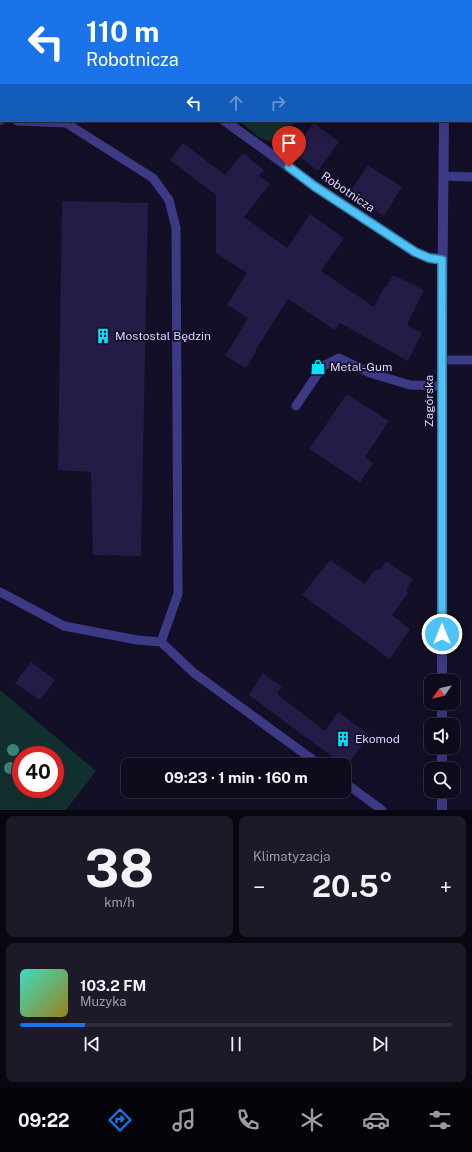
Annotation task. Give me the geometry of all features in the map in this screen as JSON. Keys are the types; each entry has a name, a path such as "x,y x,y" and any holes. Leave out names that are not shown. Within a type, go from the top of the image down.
{"street":[{"name":"Robotnicza","path":"226,122 314,186 415,252 429,258 442,260"},
{"name":"Zagórska","path":"442,674 442,260 444,122"},
{"path":"442,798 442,810"}],"lane":[{"path":"42,122 66,123 153,178 169,200 176,228 178,594 161,642"},
{"path":"443,176 472,177"},
{"path":"296,406 323,366 339,358 370,373 410,385 442,386"},
{"path":"442,360 472,360"},
{"path":"0,592 64,626 137,640 161,642 194,673 310,758"},
{"path":"351,787 382,810"}],"green space":[{"path":"240,122 294,122 280,144 260,138"},
{"path":"0,690 96,771 66,810 0,810"}],"building":[{"path":"314,123 339,142 318,171 292,151"},
{"path":"183,143 225,175 243,153 264,170 259,176 270,184 244,217 287,248 310,214 344,238 321,271 374,307 384,287 386,287 393,275 424,290 407,325 422,333 408,361 340,323 335,330 288,299 246,368 225,356 248,318 227,305 247,273 216,253 216,195 170,160"},
{"path":"368,165 402,187 384,216 349,193"},
{"name":"Mostostal Będzin","path":"62,201 148,203 141,556 93,555 91,472 58,470"},
{"path":"347,394 389,421 365,457 373,463 360,483 309,449"},
{"path":"330,560 365,584 373,571 381,569 386,561 413,579 406,590 408,593 392,615 410,629 390,659 302,595"},
{"path":"31,662 55,680 40,700 15,683"},
{"path":"263,673 282,687 277,694 325,731 338,712 370,735 351,760 351,758 334,758 249,695"}],"place":[{"name":"Mostostal Będzin","path":"103,336"},
{"name":"Metal-Gum","path":"318,367"},
{"name":"Ekomod","path":"343,739"}],"route":[{"path":"289,167 314,186 415,252 429,258 442,260 442,634"}]}
